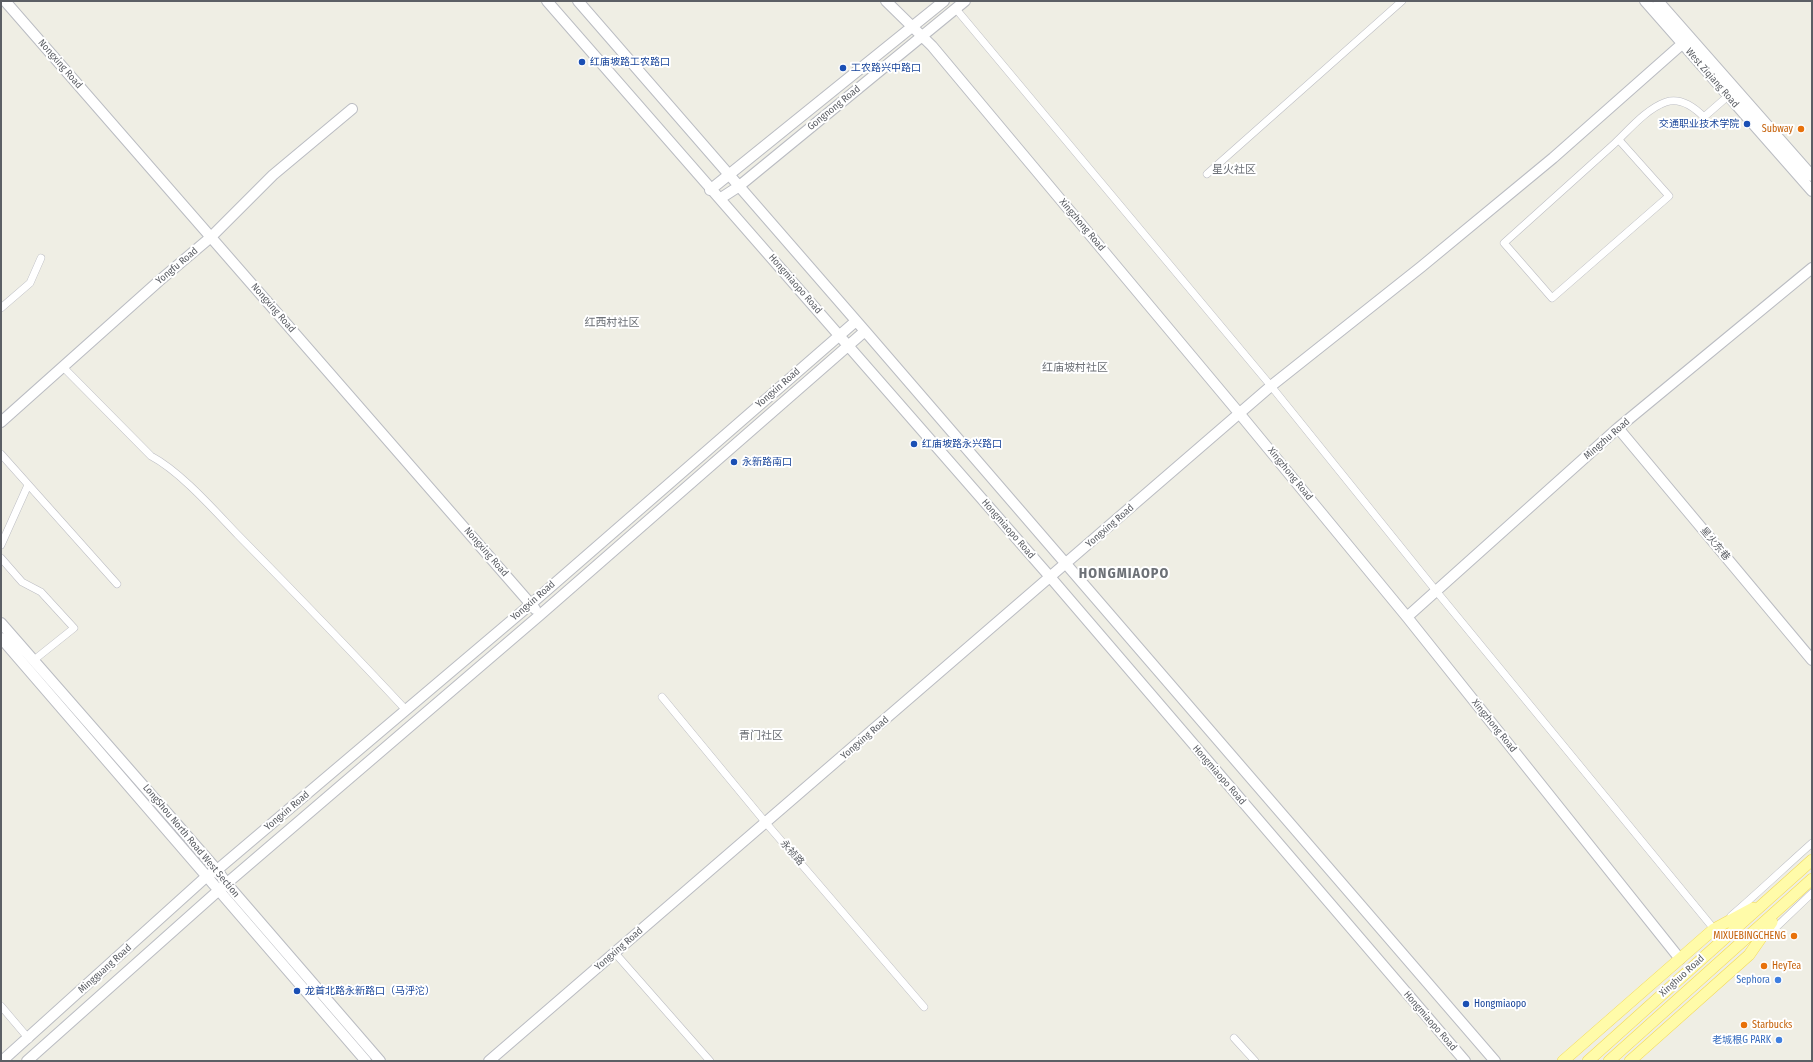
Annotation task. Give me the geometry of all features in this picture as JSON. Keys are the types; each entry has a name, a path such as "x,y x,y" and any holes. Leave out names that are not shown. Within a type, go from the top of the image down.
{"main road":[{"name":"Hongmiaopo Road","path":"547,1 710,190 720,198 839,334 1464,1061"},
{"name":"Hongmiaopo Road","path":"578,1 1495,1061"},
{"name":"Xingzhong Road","path":"886,1 932,46 1239,413 1407,617 1680,959"},
{"name":"Gongnong Road","path":"710,190 944,1"},
{"name":"Gongnong Road","path":"720,198 738,187 965,1"},
{"name":"West Ziqiang Road","path":"1645,1 1812,191"},
{"name":"West Ziqiang Road","path":"1658,1 1812,176"},
{"name":"Nongxing Road","path":"6,4 540,615"},
{"name":"Yongxing Road","path":"489,1061 1050,578 1239,413 1421,267 1553,158 1682,44"},
{"name":"Yongfu Road","path":"1,422 211,237 273,175 352,109"},
{"name":"Mingzhu Road","path":"1407,617 1437,592 1618,428 1812,268"},
{"name":"Yongxin Road","path":"207,876 217,870 531,604 839,334 856,321"},
{"name":"Yongxin Road","path":"223,887 540,615 865,331"},
{"name":"星火东巷","path":"1618,428 1812,660"},
{"name":"LongShou North Road West Section","path":"1,622 217,870 223,887 366,1061"},
{"name":"LongShou North Road West Section","path":"1,638 207,876 223,887 380,1061"},
{"name":"Xinghuo Road","path":"1588,1061 1812,860"},
{"name":"Mingguang Road","path":"2,1061 29,1039 207,876"},
{"name":"Xinghuo Road","path":"1609,1061 1812,879"},
{"name":"Mingguang Road","path":"27,1061 223,887"},
{"path":"1562,1061 1714,929 1772,897"},
{"path":"1630,1061 1749,955 1780,908"}],"street":[{"path":"1207,174 1402,1"},
{"path":"956,8 1271,386 1437,592 1714,929 1760,892 1769,881 1812,842"},
{"path":"1618,140 1669,196 1552,298 1504,243 1618,140 1653,109 1667,102 1677,101 1694,108 1704,117 1728,96"},
{"path":"1,308 30,283 40,258"},
{"path":"63,366 151,456 166,464 302,599 406,710"},
{"path":"1,454 117,584"},
{"path":"1,545 28,485"},
{"path":"1,558 22,582 41,592 74,628 34,660"},
{"name":"永祯路","path":"662,697 766,823 924,1007"},
{"path":"1749,955 1812,893"},
{"path":"615,953 710,1061"},
{"path":"1,1006 29,1039"},
{"path":"1234,1038 1255,1061"}],"place":[{"name":"红庙坡路工农路口","path":"582,62"},
{"name":"工农路兴中路口","path":"843,68"},
{"name":"交通职业技术学院","path":"1747,124"},
{"name":"Subway","path":"1801,129"},
{"name":"红庙坡路永兴路口","path":"914,444"},
{"name":"永新路南口","path":"734,462"},
{"name":"MIXUEBINGCHENG","path":"1794,936"},
{"name":"HeyTea","path":"1764,966"},
{"name":"Sephora","path":"1778,980"},
{"name":"龙首北路永新路口（马泘沱）","path":"297,991"},
{"name":"Hongmiaopo","path":"1466,1004"},
{"name":"Starbucks","path":"1744,1025"},
{"name":"老城根G PARK","path":"1779,1040"}],"district":[{"name":"星火社区","path":"1234,170"},
{"name":"红西村社区","path":"612,323"},
{"name":"红庙坡村社区","path":"1075,368"},
{"name":"HONGMIAOPO","path":"1124,574"},
{"name":"青门社区","path":"761,736"}]}
